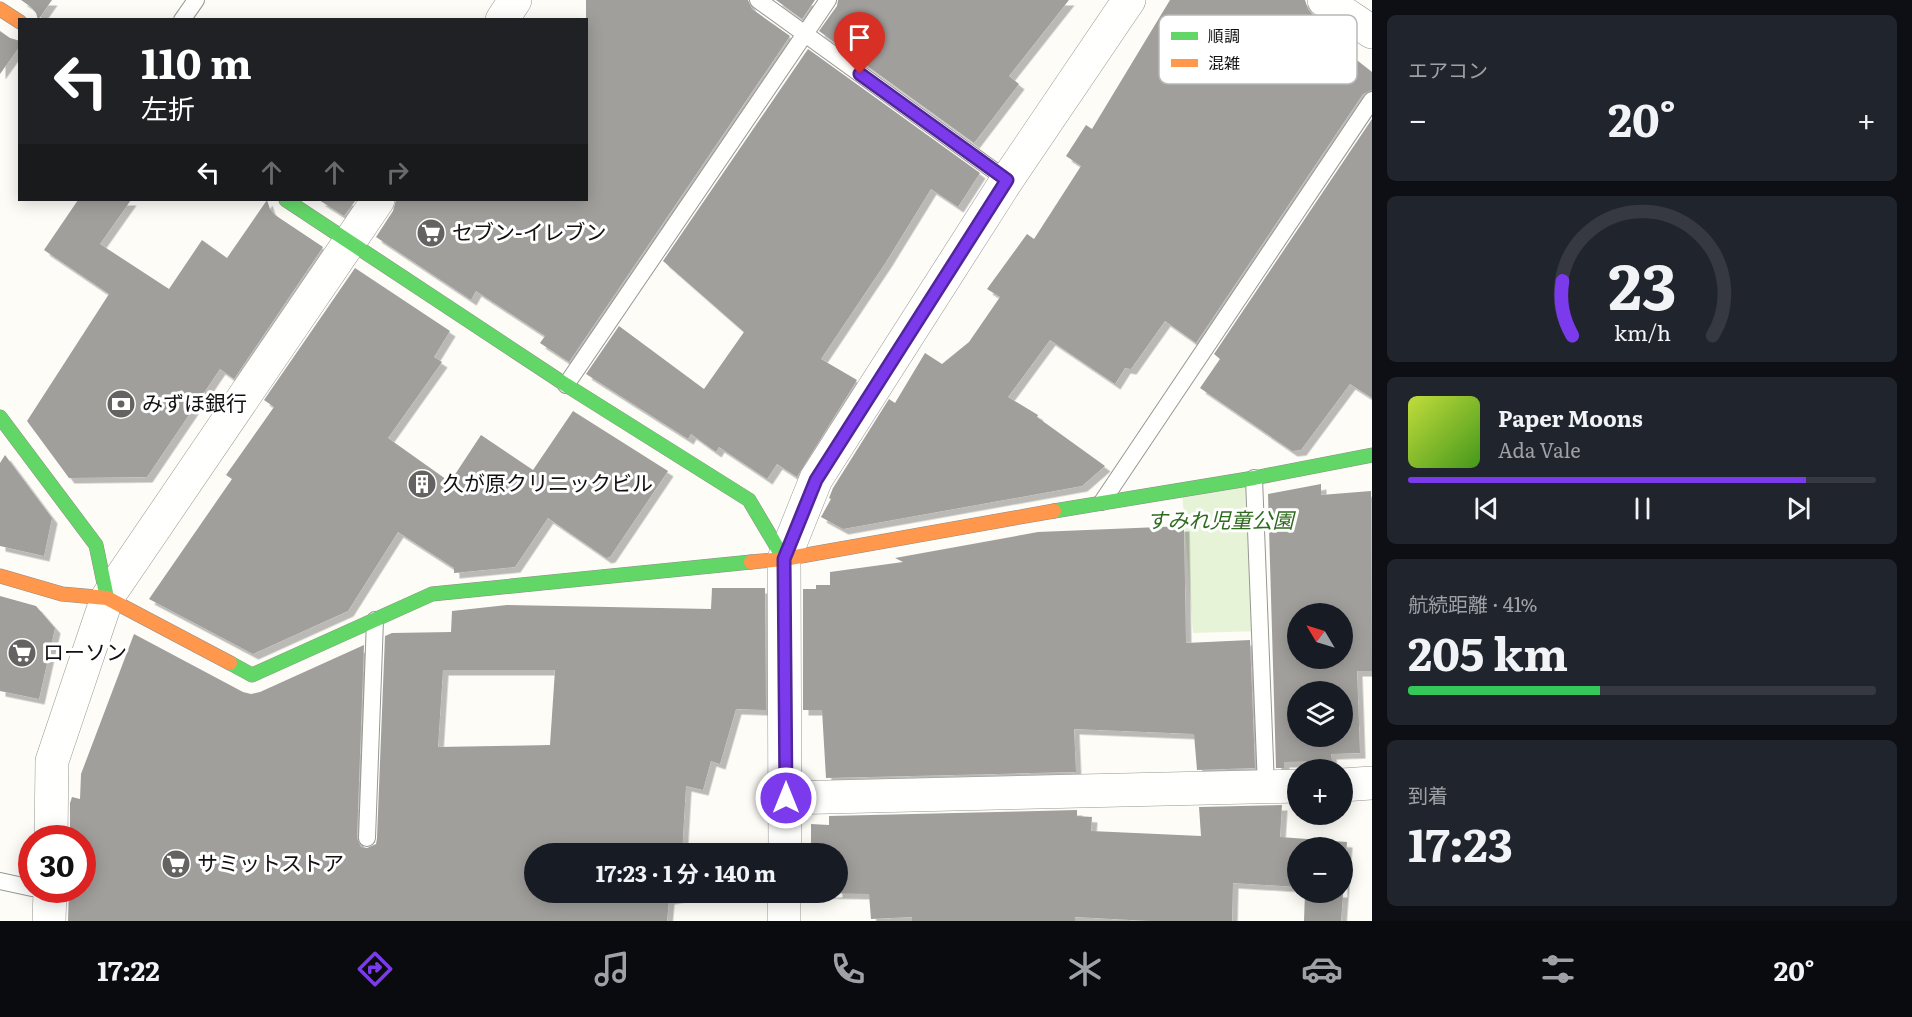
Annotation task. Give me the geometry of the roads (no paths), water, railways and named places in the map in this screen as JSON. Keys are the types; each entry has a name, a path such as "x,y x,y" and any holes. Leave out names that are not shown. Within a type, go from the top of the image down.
{"street":[{"path":"503,18 515,0"},
{"path":"785,843 784,559 816,480 1007,180 1129,0"},
{"path":"1324,0 1346,15"},
{"path":"0,9 18,21"},
{"path":"1357,22 1372,32"},
{"path":"288,201 566,385 748,500 784,559"},
{"path":"51,825 52,761 107,598 377,201"},
{"path":"0,417 96,545 107,598"},
{"path":"0,576 62,594 107,598 252,675 432,594 784,559 1102,502 1254,478 1372,455"},
{"path":"1353,784 1372,783"},
{"path":"786,798 1282,787"},
{"path":"784,903 784,921"}],"lane":[{"path":"183,18 196,0"},
{"path":"758,0 1007,180"},
{"path":"566,385 828,0"},
{"path":"1102,502 1372,100"},
{"path":"1254,478 1282,787"},
{"path":"366,838 375,620"},
{"path":"0,881 18,887"}],"place":[{"name":"セブン-イレブン","path":"431,233"},
{"name":"みずほ銀行","path":"121,404"},
{"name":"久が原クリニックビル","path":"422,484"},
{"name":"ローソン","path":"22,653"},
{"name":"サミットストア","path":"176,864"}],"park label":[{"name":"すみれ児童公園","path":"1220,521"}]}
